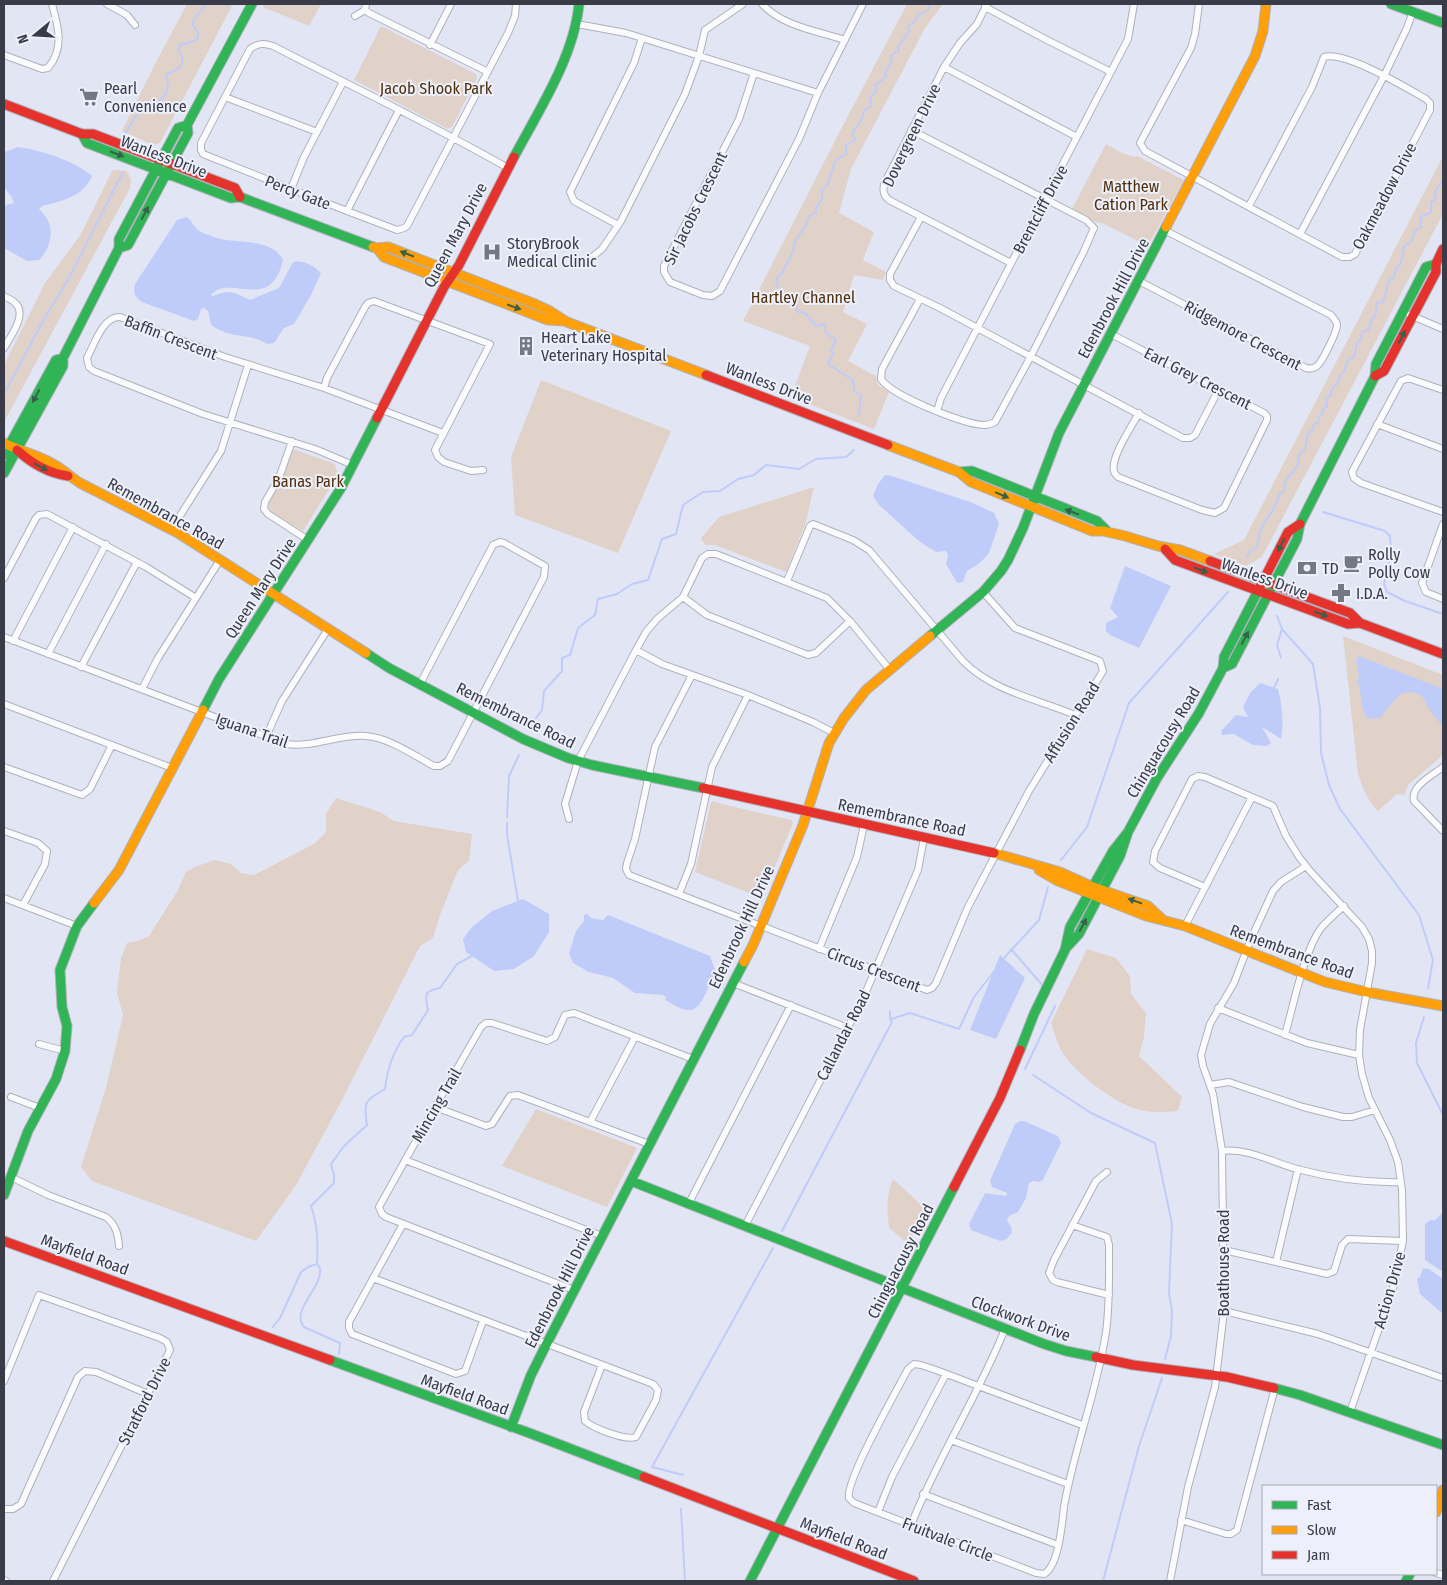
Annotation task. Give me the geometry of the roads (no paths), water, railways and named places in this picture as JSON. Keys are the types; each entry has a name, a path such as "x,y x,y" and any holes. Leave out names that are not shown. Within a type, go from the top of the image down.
{"main road":[{"path":"119,248 128,245 188,133 187,125 252,4"},
{"name":"Queen Mary Drive","path":"4,1195 28,1131 56,1079 65,1051 66,1026 62,1007 60,970 78,926 119,870 219,679 341,488 427,319 474,236 566,57 577,24 579,4"},
{"name":"Edenbrook Hill Drive","path":"511,1426 531,1375 546,1345 734,983 761,927 798,838 820,768 834,734 861,696 983,592 1008,560 1031,507 1059,433 1166,231 1255,56 1263,31 1266,4"},
{"path":"1391,4 1443,23"},
{"name":"Wanless Drive","path":"4,104 82,134 93,134 235,188 240,197"},
{"path":"4,455 56,360 63,358 119,248 119,239 178,128 187,125"},
{"name":"Wanless Drive","path":"82,134 87,143 231,198 240,197 377,248 388,247 454,272 550,311 567,322 960,472 971,482 1092,531 1106,530 1165,549 1180,550 1262,582 1350,613 1360,624"},
{"name":"Wanless Drive","path":"377,248 384,257 548,320 567,322"},
{"name":"Chinguacousy Road","path":"1375,376 1384,371 1436,272 1436,264 1443,249"},
{"name":"Chinguacousy Road","path":"1223,668 1232,664 1297,538 1300,524 1375,376 1376,364 1426,267 1436,264"},
{"path":"4,474 10,446"},
{"name":"Remembrance Road","path":"10,446 27,460 42,468 56,475 68,476 171,530 389,668 523,739 578,761 996,853 1060,872 1096,892 1148,906 1163,920 1185,926 1344,988 1443,1006"},
{"name":"Wanless Drive","path":"960,472 972,471 1097,522 1106,530"},
{"name":"Chinguacousy Road","path":"750,1581 1000,1098 1034,1014 1065,950 1070,927 1096,892 1113,851 1128,832 1157,778 1199,713 1223,668 1224,657 1288,532 1300,524"},
{"name":"Wanless Drive","path":"1165,549 1175,560 1348,624 1360,624 1443,654"},
{"name":"Clockwork Drive","path":"630,1181 1056,1348 1132,1365 1216,1376 1275,1388 1443,1445"},
{"name":"Mayfield Road","path":"4,1240 511,1426 914,1581"},
{"path":"1439,1511 1443,1490"}],"street":[{"path":"4,55 42,69 48,68 59,44 58,26 52,4"},
{"path":"107,4 127,15 135,25"},
{"path":"430,44 451,4"},
{"path":"347,211 397,230 404,228 409,222 512,25 516,4"},
{"path":"586,262 602,249 618,225 680,106 699,56 703,34 708,27 743,4"},
{"path":"762,4 785,21 844,40"},
{"path":"577,24 626,33 818,93 863,4"},
{"name":"Brentcliff Drive","path":"937,411 941,398 1128,39 1134,4"},
{"name":"Oakmeadow Drive","path":"1199,4 1195,34 1190,48 1140,143 1145,151 1342,257 1350,257 1355,254 1430,110 1430,103 1384,76 1344,58 1324,57 1312,87 1249,206"},
{"path":"986,6 1047,40 1111,72"},
{"name":"Dovergreen Drive","path":"986,6 976,24 944,67 884,184 883,191 884,196 889,200 1011,263"},
{"path":"355,16 365,7 430,44 488,72"},
{"path":"1300,234 1384,76 1413,11"},
{"path":"618,225 574,201 570,192 634,63 642,38"},
{"path":"317,132 225,97 250,49 256,44 264,43 273,46 508,168"},
{"path":"944,67 1077,137"},
{"name":"Sir Jacobs Crescent","path":"754,73 739,119 664,266 664,272 670,282 703,295 712,296 720,291 799,138 818,93"},
{"path":"291,189 304,156 343,82"},
{"name":"Percy Gate","path":"225,97 201,143 203,154 347,211 399,110"},
{"path":"911,130 1086,220 1094,228 1031,356 995,422 990,425 975,424 914,402 891,389 881,379 882,369 920,299"},
{"path":"921,217 890,274 890,280 894,286 1085,384 1183,438 1190,438 1195,435 1219,389"},
{"name":"Ridgemore Crescent","path":"1139,281 1306,368 1310,369 1319,365 1336,332 1336,320 1331,315 1166,231"},
{"path":"4,296 14,302 20,312 20,318 4,348"},
{"path":"324,388 327,378 368,303 374,301 379,301 490,344 435,450 438,457 444,462 471,471 484,470"},
{"path":"1403,311 1443,329"},
{"name":"Baffin Crescent","path":"353,465 292,441 203,414 94,371 89,367 87,358 106,323 110,318 116,316 248,364 324,388 443,432"},
{"name":"Earl Grey Crescent","path":"1111,334 1264,413 1267,416 1267,420 1224,508 1216,514 1118,477 1114,472 1113,465 1117,455 1138,413"},
{"path":"171,530 221,451 248,364"},
{"path":"1443,390 1405,378 1398,385 1353,469 1354,478 1361,483 1443,512"},
{"path":"1377,424 1443,448"},
{"path":"292,441 279,478 265,502 264,509 268,514 308,540"},
{"path":"4,578 36,518 39,515 47,514 106,544 196,598"},
{"path":"787,581 807,530 813,524 853,540 869,550 970,668 983,678 996,684 1075,715"},
{"path":"1443,524 1422,583 1426,592 1443,599"},
{"path":"13,641 73,527"},
{"path":"420,684 493,545 500,542 526,555 544,566 544,577 473,712"},
{"path":"48,654 106,544"},
{"path":"569,819 565,804 578,761 636,650 646,632 657,619 683,597 702,558 711,553 827,598 850,621 890,670"},
{"path":"142,689 158,658 220,560"},
{"path":"81,667 136,562"},
{"name":"Affusion Road","path":"983,592 1015,628 1100,661 1103,667 1102,674 1037,777 996,853"},
{"path":"683,597 707,616 808,655 816,653 850,621"},
{"path":"266,737 282,701 328,629"},
{"name":"Iguana Trail","path":"4,637 286,744 297,745 351,737 372,737 388,742 434,766 440,766 448,761 473,712"},
{"path":"636,650 662,664 748,695 812,722 834,734"},
{"path":"648,776 657,742 692,675"},
{"path":"679,894 691,864 706,789 714,760 748,695"},
{"path":"4,704 172,768"},
{"path":"4,767 82,796 90,789 112,745"},
{"path":"1443,766 1415,789 1413,795 1414,801 1443,831"},
{"name":"Circus Crescent","path":"648,776 635,839 626,869 629,875 924,989 932,988 936,983 968,907 996,853"},
{"name":"Action Drive","path":"1205,887 1155,865 1153,857 1195,777 1205,777 1273,806 1286,836 1306,866 1344,906 1362,927 1369,939 1372,956 1360,1030 1359,1056 1365,1085 1394,1150 1401,1182 1403,1240 1394,1285 1350,1412"},
{"path":"1185,926 1252,797"},
{"path":"819,948 857,857 864,825"},
{"path":"4,831 38,843 47,851 45,864 23,905"},
{"name":"Callandar Road","path":"745,1226 848,1028 875,970 918,870 924,838"},
{"name":"Boathouse Road","path":"1172,1581 1181,1520 1190,1479 1210,1409 1224,1311 1222,1151 1218,1118 1210,1085 1202,1066 1201,1055 1210,1024 1234,983 1273,891 1281,882 1306,866"},
{"path":"4,898 78,926"},
{"path":"1285,1035 1302,973 1318,933 1344,906"},
{"path":"734,983 848,1028"},
{"path":"689,1203 791,1005"},
{"path":"1218,1008 1320,1047 1359,1056"},
{"name":"Mincing Trail","path":"574,1290 402,1224 382,1214 379,1207 434,1107 481,1027 486,1023 492,1023 547,1041 555,1037 562,1018 567,1013 570,1013 693,1059"},
{"path":"590,1122 635,1037"},
{"path":"39,1044 65,1051"},
{"path":"1210,1085 1229,1082 1303,1107 1343,1117 1352,1117 1375,1110"},
{"path":"434,1107 486,1126 493,1121 509,1097 515,1094 649,1144"},
{"path":"11,1097 40,1108"},
{"path":"1222,1151 1239,1150 1298,1170 1354,1180 1401,1182"},
{"path":"405,1160 602,1236"},
{"path":"1276,1262 1298,1170"},
{"path":"1107,1172 1096,1181 1050,1270 1053,1280 1065,1285 1109,1295"},
{"path":"10,1177 48,1195 106,1217 117,1231 119,1246"},
{"path":"402,1224 350,1322 350,1331 356,1336 456,1374 465,1370 484,1321"},
{"name":"Fruitvale Circle","path":"1072,1225 1106,1237 1109,1245 1109,1295 1101,1358 1082,1426 1068,1484 1058,1545 1050,1569 1044,1574 1040,1574 854,1503 849,1498 848,1489 861,1460 911,1366 921,1365 1082,1426"},
{"path":"1224,1250 1322,1273 1331,1273 1337,1267 1342,1245 1348,1239 1403,1240"},
{"path":"373,1278 653,1384 658,1390 656,1400 636,1437 622,1437 585,1421 584,1412 602,1365"},
{"name":"Stratford Drive","path":"4,1381 39,1295 160,1338 167,1342 170,1350 53,1581"},
{"path":"1224,1311 1309,1332 1443,1378"},
{"path":"911,1525 924,1494 992,1360 1005,1329"},
{"path":"4,1509 13,1509 20,1504 78,1377 85,1371 96,1372 148,1394"},
{"path":"878,1512 892,1477 946,1374"},
{"path":"1181,1520 1226,1534 1231,1534 1238,1530 1275,1388"},
{"path":"951,1440 1068,1484"},
{"path":"924,1494 1058,1545"}],"water":[{"path":"18,147 57,157 92,176 83,189 71,197 42,206 39,209 49,224 51,235 46,251 39,260 27,261 4,248 4,206 14,203 4,188 4,156 5,152"},
{"path":"186,217 197,229 204,233 218,238 269,247 277,252 283,260 277,276 269,285 260,289 249,290 219,289 211,295 213,296 232,292 250,300 279,288 293,262 305,263 321,273 294,324 284,328 274,343 267,344 254,338 219,330 211,325 208,311 204,308 201,309 198,319 194,321 142,302 136,296 134,292 135,284 177,220"},
{"path":"885,475 973,503 994,513 999,524 989,553 980,563 967,571 963,582 957,583 946,564 948,554 946,551 936,552 920,542 879,505 873,496 878,484"},
{"path":"1125,566 1171,586 1139,648 1110,635 1106,631 1106,623 1118,617 1110,608"},
{"path":"1359,656 1443,689 1443,727 1427,706 1423,697 1416,693 1406,692 1399,695 1380,718 1368,719 1363,711 1357,681 1359,678 1356,660"},
{"path":"1260,683 1278,689 1282,714 1281,739 1262,727 1271,743 1267,746 1253,745 1234,734 1222,735 1221,731 1236,715 1248,717 1243,707 1250,693"},
{"path":"523,899 549,914 549,932 534,956 514,969 494,971 466,952 463,939 472,927 492,911"},
{"path":"587,914 591,918 603,920 608,915 710,956 717,975 714,981 711,981 698,1006 689,1010 683,1009 665,1000 666,997 663,995 635,993 613,978 589,972 573,963 569,953 576,931 584,921 584,915"},
{"path":"1000,955 1025,978 996,1039 970,1030"},
{"path":"1020,1121 1058,1136 1061,1143 1043,1180 1029,1183 1026,1198 1018,1212 1009,1216 1007,1221 1012,1232 1007,1239 1000,1241 971,1230 969,1224 985,1193 1006,1196 1007,1193 992,1187 990,1181 1015,1124"},
{"path":"1443,1212 1443,1272 1425,1260 1425,1224 1430,1220 1435,1220"},
{"path":"1423,1268 1429,1269 1443,1279 1443,1314 1420,1294 1417,1279 1420,1277"}],"waterway":[{"path":"125,134 136,116 157,103 166,94 168,87 166,75 182,65 183,61 178,49 180,45 198,38 198,32 193,25 193,21 206,4"},
{"path":"859,415 861,395 854,391 853,380 828,364 833,354 831,350 836,340 826,333 825,324 816,326 805,313 798,312 796,303 785,300 777,286 776,279 782,273 793,252 795,241 807,223 809,216 816,213 816,207 822,199 822,189 827,186 835,161 846,154 846,145 855,140 852,134 862,119 864,111 871,106 870,98 876,91 875,85 886,77 885,73 892,62 890,56 899,51 898,46 909,31 908,26 919,15 929,9 928,4"},
{"path":"4,394 44,319 69,278 123,172"},
{"path":"1247,557 1249,552 1257,547 1263,526 1279,495 1284,491 1285,482 1299,463 1298,456 1305,449 1308,433 1312,431 1314,424 1319,422 1318,417 1323,414 1322,409 1327,407 1326,399 1331,395 1331,390 1338,383 1348,359 1354,357 1357,342 1361,340 1362,332 1369,329 1372,318 1375,317 1377,303 1383,302 1389,281 1394,277 1396,269 1401,263 1404,246 1411,242 1415,231 1421,227 1421,217 1431,212 1431,202 1436,199 1435,192 1443,180"},
{"path":"528,729 542,710 544,691 562,671 562,658 570,655 578,628 595,615 598,599 617,594 632,584 648,580 662,539 676,534 683,505 703,492 720,491 738,479 754,475 766,465 799,469 816,459 846,457 854,450"},
{"path":"1323,512 1385,531 1390,536 1391,553 1384,584 1387,592 1405,601 1443,614"},
{"path":"1061,860 1087,827 1129,703 1228,592"},
{"path":"1277,616 1282,629 1313,664 1320,708 1321,753 1329,785 1340,809 1419,915 1433,960 1428,988"},
{"path":"1281,658 1277,645 1282,629"},
{"path":"1274,688 1278,679"},
{"path":"507,817 509,776 519,755"},
{"path":"507,823 507,835 518,901"},
{"path":"1003,959 1039,920 1048,887"},
{"path":"1011,949 1044,987"},
{"path":"273,1327 280,1318 301,1272 317,1264 317,1235 311,1206 334,1183 331,1164 344,1146 367,1125 365,1111 367,1102 385,1089 387,1075 397,1049 404,1037 412,1035 428,1010 427,993 440,988 457,964 472,956"},
{"path":"891,1019 910,1013 959,1029 974,997 996,969"},
{"path":"1025,1069 1055,1006"},
{"path":"782,1231 892,1022 890,1011"},
{"path":"1424,1017 1416,1043 1417,1063 1443,1115"},
{"path":"1033,1075 1091,1113 1155,1143 1172,1224 1169,1293 1172,1311 1171,1336 1165,1359"},
{"path":"683,1475 652,1467 773,1248"},
{"path":"318,1265 320,1276 304,1306 301,1320 304,1327 340,1343 339,1354"},
{"path":"1103,1581 1139,1446 1162,1378"},
{"path":"681,1509 685,1581"}],"place":[{"name":"Pearl Convenience","path":"89,97"},
{"name":"StoryBrook Medical Clinic","path":"492,252"},
{"name":"Heart Lake Veterinary Hospital","path":"526,346"},
{"name":"Rolly Polly Cow","path":"1353,563"},
{"name":"TD","path":"1307,568"},
{"name":"I.D.A.","path":"1341,593"}],"park label":[{"name":"Jacob Shook Park","path":"436,88"},
{"name":"Matthew Cation Park","path":"1131,195"},
{"name":"Hartley Channel","path":"803,297"},
{"name":"Banas Park","path":"308,481"}]}
